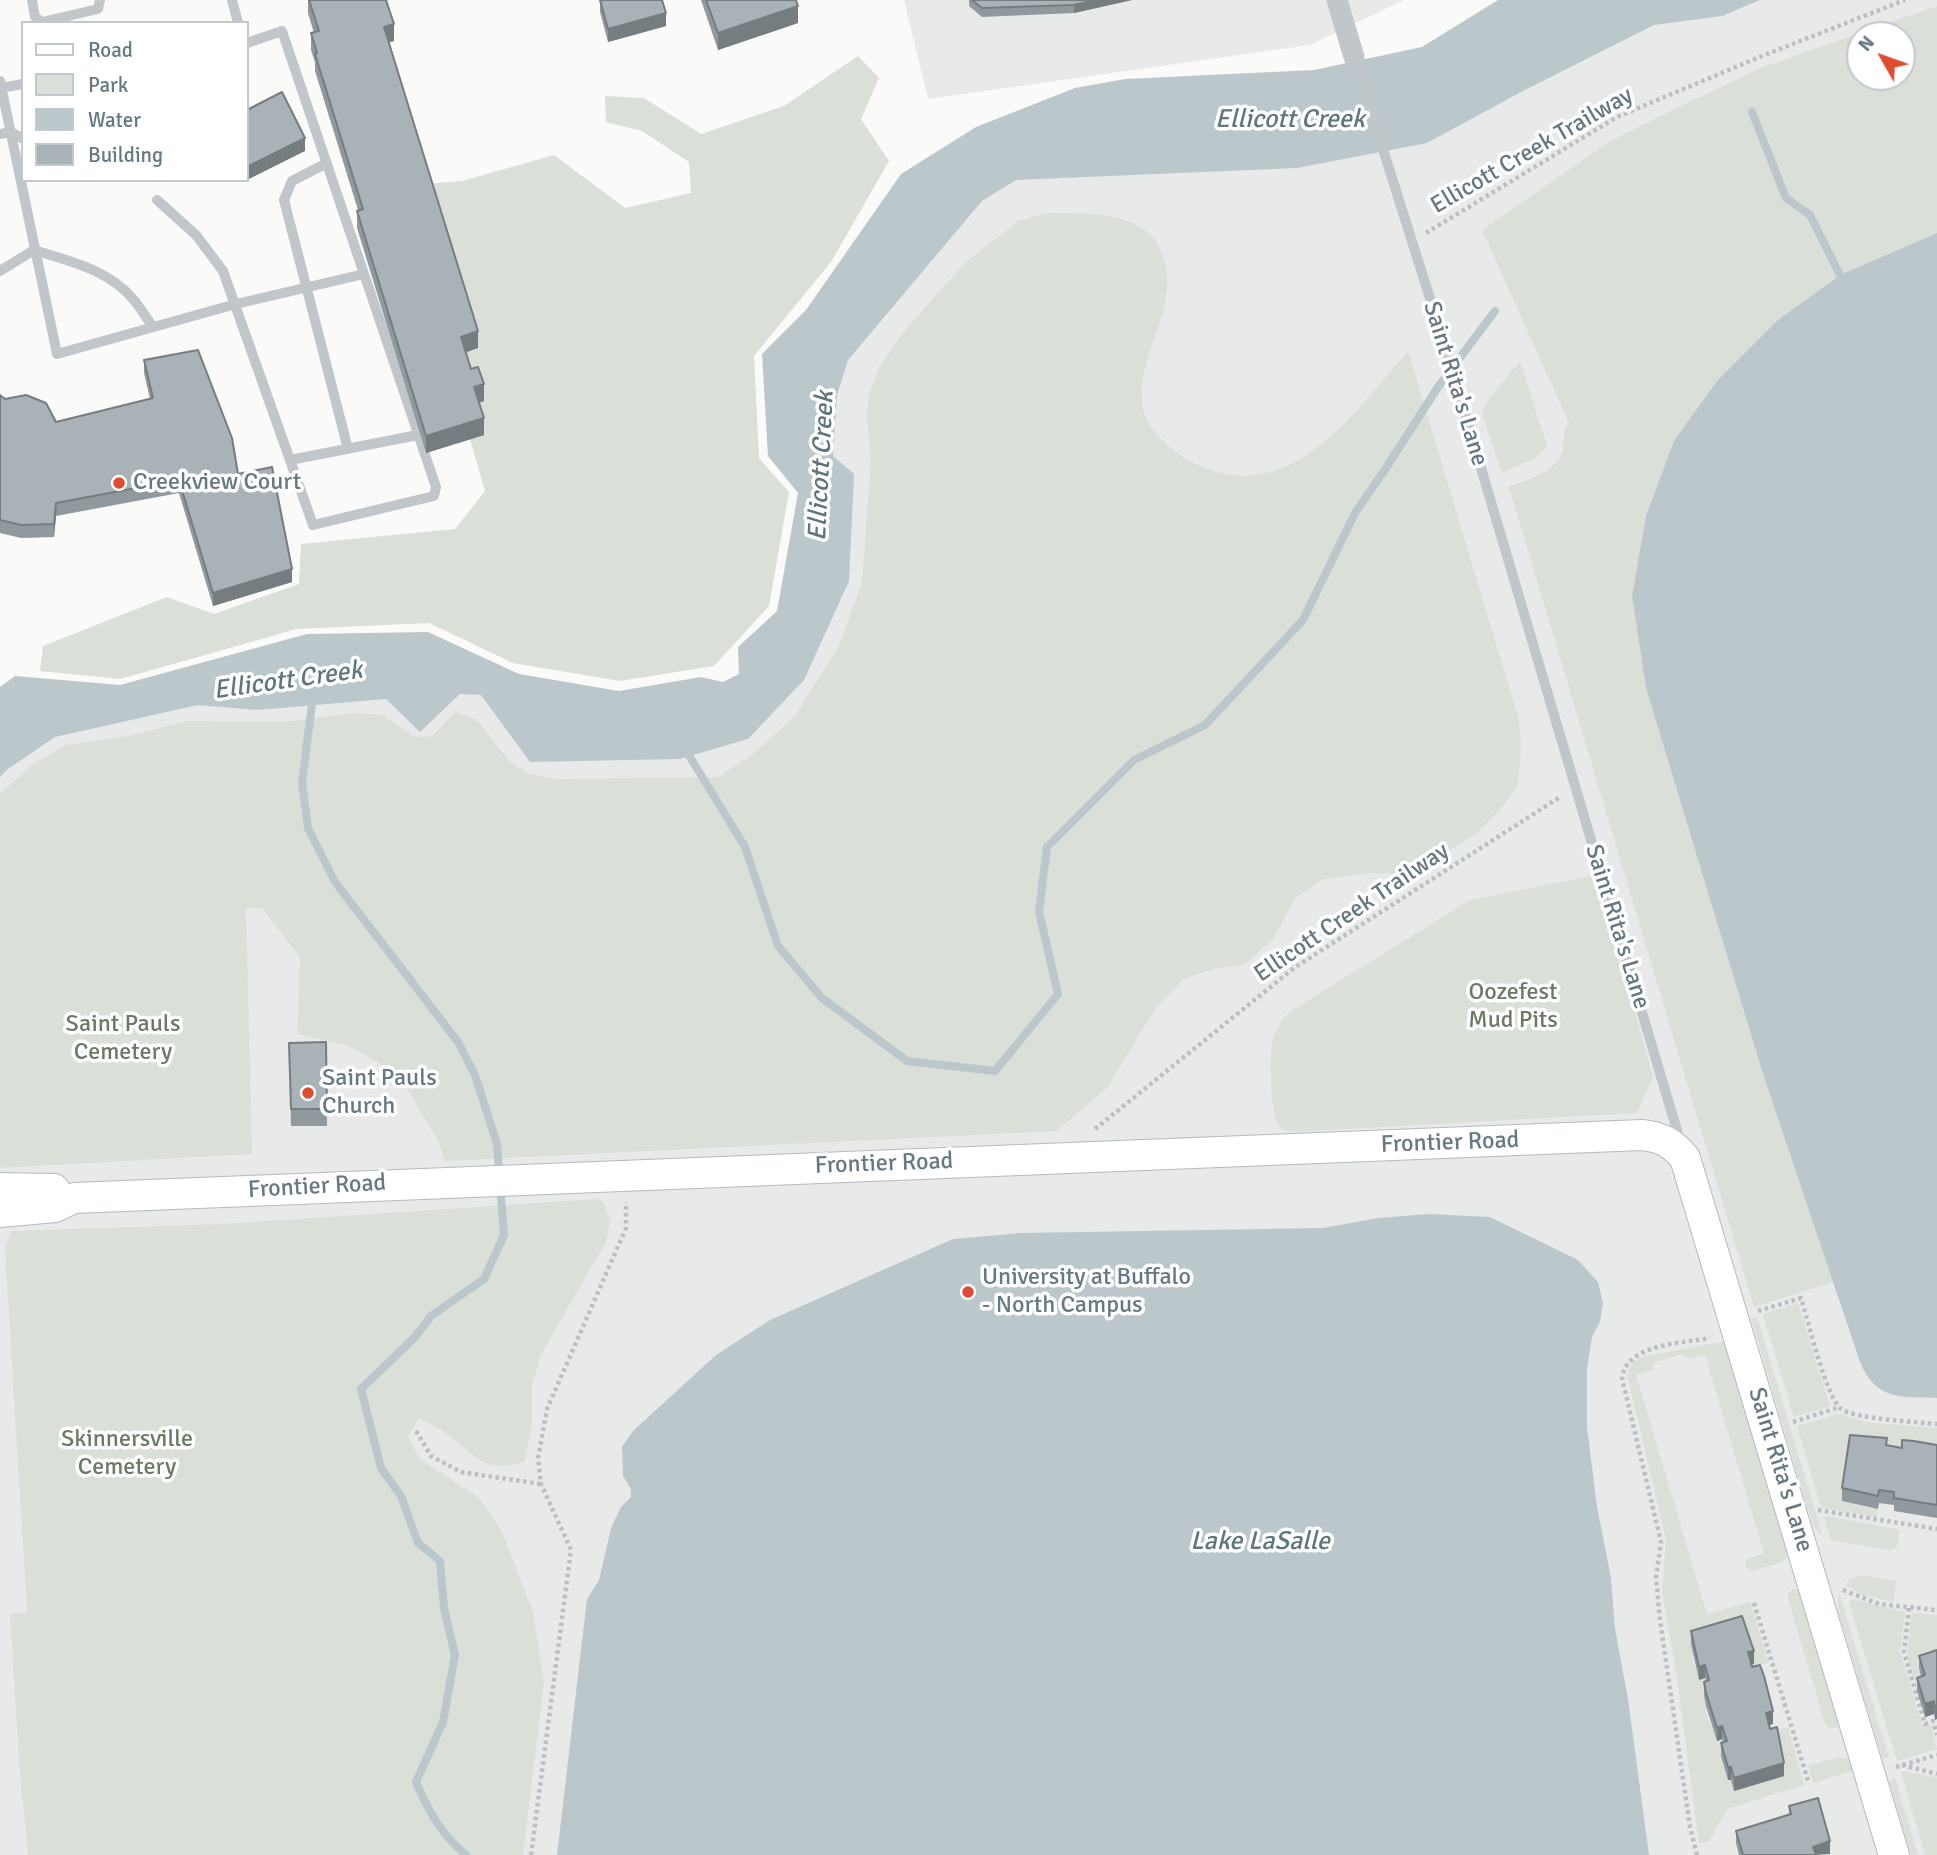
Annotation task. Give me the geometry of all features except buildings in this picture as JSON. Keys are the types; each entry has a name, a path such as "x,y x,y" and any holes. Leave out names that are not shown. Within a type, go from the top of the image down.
{"street":[{"name":"Saint Rita's Lane","path":"1337,0 1354,57"},
{"name":"Frontier Road","path":"0,1212 55,1207 74,1198 626,1173 1642,1135 1667,1140 1685,1158"},
{"name":"Saint Rita's Lane","path":"1685,1158 1895,1855"},
{"name":"Frontier Road","path":"0,1188 55,1189 74,1198"}],"lane":[{"path":"32,0 35,17 41,21"},
{"path":"46,21 98,9 100,0"},
{"path":"232,0 237,21"},
{"path":"157,200 196,235 223,271 313,526 434,496 436,487 282,31 248,43"},
{"name":"Saint Rita's Lane","path":"1354,57 1444,343 1685,1158"},
{"path":"21,84 1,86 5,133 57,354 236,304 364,274"},
{"path":"327,163 292,181 284,200 348,449"},
{"path":"0,271 34,250 80,264 115,282 133,299 153,327"},
{"path":"290,460 418,435"}],"path":[{"name":"Ellicott Creek Trailway","path":"1412,241 1617,117 1905,0"},
{"name":"Ellicott Creek Trailway","path":"1091,1133 1294,968 1575,787"},
{"path":"531,1855 571,1550 541,1484 538,1458 547,1409 626,1228 626,1173"},
{"path":"1697,1855 1690,1827 1660,1620 1656,1577 1661,1542 1622,1378 1627,1363 1642,1351 1736,1325 1801,1298 1830,1393 1840,1407 1856,1415 1937,1424"},
{"path":"1792,1422 1840,1407"},
{"path":"416,1431 431,1455 461,1472 541,1484"},
{"path":"1818,1510 1937,1529"},
{"path":"1841,1590 1870,1601 1937,1610"},
{"path":"1755,1603 1809,1784"},
{"path":"1909,1608 1904,1652 1924,1724 1933,1721 1937,1735"},
{"path":"1901,1765 1937,1774"}],"shaded area":[{"path":"904,0 1404,0 1310,45 928,99"},
{"name":"University at Buffalo - North Campus","path":"1643,0 1937,0 1937,1855 0,1855 0,721 316,672 749,725 814,610 829,348 976,163"}],"green space":[{"path":"1937,6 1937,233 1840,275 1778,320 1646,516 1632,596 1646,688 1763,1074 1833,1282 1754,1307 1509,487 1541,474 1555,464 1563,449 1564,433 1569,423 1482,230 1609,142 1758,69 1846,38 1846,91 1916,91 1916,21 1894,21"},
{"path":"858,56 879,78 861,119 889,161 831,262 754,356 759,458 789,492 769,606 714,666 620,681 513,663 429,623 297,629 120,679 40,671 43,646 167,597 214,614 299,584 301,544 455,529 485,491 397,186 462,181 554,155 625,208 691,193 689,162 642,131 606,122 605,96 644,98 701,134 784,106"},
{"name":"Saint Pauls Cemetery","path":"1049,213 1118,218 1143,229 1156,241 1167,272 1167,292 1145,371 1142,392 1144,412 1146,419 1162,440 1190,461 1225,474 1257,475 1287,466 1314,450 1340,428 1408,351 1519,720 1521,746 1518,784 1503,806 1477,833 1440,856 1396,874 1371,873 1324,879 1295,898 1273,939 1244,965 1216,968 1184,979 1155,1009 1107,1088 1056,1131 445,1161 439,1142 398,1074 349,1046 297,1034 300,957 262,908 246,908 252,1154 0,1168 0,794 32,765 66,745 129,736 187,721 284,722 352,713 382,715 415,737 432,736 455,712 477,720 509,761 529,774 557,779 718,777 753,754 795,716 840,644 862,582 871,459 868,398 879,367 909,325 967,261 1019,221"},
{"path":"1520,361 1547,446 1535,458 1502,473 1482,413 1489,399"},
{"name":"Oozefest Mud Pits","path":"1591,876 1653,1077 1637,1113 1291,1132 1278,1125 1272,1095 1272,1046 1278,1027 1291,1011 1470,900"},
{"name":"Skinnersville Cemetery","path":"597,1199 604,1203 610,1222 606,1242 541,1354 532,1385 532,1424 525,1461 500,1466 482,1461 445,1432 419,1418 408,1436 419,1458 479,1498 502,1532 533,1612 544,1683 523,1855 28,1855 10,1614 27,1612 5,1250 11,1231 223,1224"},
{"path":"1798,1303 1830,1406 1794,1417 1763,1314"},
{"path":"1757,1317 1823,1537 1814,1527 1805,1500 1751,1318"},
{"path":"1727,1341 1789,1555 1782,1562 1752,1571 1745,1567 1746,1560 1764,1553 1705,1355 1689,1359 1682,1354 1655,1362 1653,1370 1636,1375 1707,1614 1750,1602 1769,1662 1749,1668 1692,1656 1699,1679 1705,1678 1707,1716 1717,1740 1722,1739 1727,1754 1728,1780 1731,1780 1734,1790 1768,1733 1788,1727 1804,1785 1727,1809 1709,1841 1699,1844 1677,1678 1662,1591 1666,1540 1627,1374 1634,1361 1645,1356"},
{"path":"1839,1414 1865,1422 1937,1428 1937,1457 1853,1503 1878,1509 1877,1517 1821,1507 1797,1426"},
{"path":"1824,1517 1900,1530 1897,1547 1890,1550 1831,1540"},
{"path":"1861,1575 1896,1581 1894,1602 1863,1595 1845,1585 1850,1579"},
{"path":"1793,1589 1800,1590 1840,1724 1836,1728 1828,1727 1825,1723 1788,1599 1788,1593"},
{"path":"1839,1593 1889,1758 1882,1758 1838,1611"},
{"path":"1852,1599 1905,1612 1900,1652 1923,1727 1931,1725 1937,1749 1897,1761 1849,1602"},
{"path":"1912,1613 1937,1615 1937,1663 1925,1688 1917,1691 1907,1654"},
{"path":"1839,1757 1849,1759 1856,1770 1813,1783 1808,1766"},
{"path":"1901,1772 1937,1778 1937,1855 1925,1855"},
{"path":"1895,1778 1918,1855 1911,1855 1889,1782"}],"water":[{"name":"Ellicott Creek","path":"1498,0 1760,0 1722,16 1654,25 1427,143 1297,168 1016,180 982,201 848,360 837,395 833,456 854,474 849,581 804,680 748,739 680,759 530,762 481,695 460,694 420,732 386,699 257,710 198,705 55,737 0,777 0,687 15,676 120,685 307,634 428,632 519,674 619,691 701,677 723,682 739,674 738,647 777,611 798,493 768,456 762,354 806,310 901,174 976,127 1075,88 1125,79 1314,70 1422,47"},
{"path":"1937,233 1937,1398 1901,1396 1882,1390 1866,1375 1860,1362 1763,1074 1646,688 1632,596 1646,516 1674,441 1717,381 1778,320 1840,275"},
{"name":"Lake LaSalle","path":"1429,1214 1490,1217 1578,1260 1598,1282 1603,1303 1600,1322 1592,1337 1587,1369 1587,1427 1597,1507 1611,1578 1615,1629 1628,1699 1649,1855 557,1855 587,1599 599,1580 611,1528 621,1507 631,1497 631,1489 623,1476 622,1447 633,1431 716,1355 770,1320 953,1239 1021,1233 1323,1228 1378,1218"}],"waterway":[{"path":"1752,112 1786,198 1810,215 1840,275"},
{"path":"685,749 745,847 778,946 822,998 907,1061 995,1071 1058,994 1039,912 1047,847 1134,760 1205,725 1303,620 1355,513 1438,387 1495,311"},
{"path":"313,696 302,783 308,828 335,882 458,1042 475,1075 497,1144 504,1235 484,1279 431,1316 415,1337 361,1389 381,1468 401,1496 418,1543 440,1561 444,1608 455,1655 443,1722 416,1782 436,1822 466,1855"}],"place":[{"name":"Creekview Court","path":"119,483"},
{"name":"Saint Pauls Church","path":"308,1093"},
{"name":"University at Buffalo - North Campus","path":"968,1292"}]}
